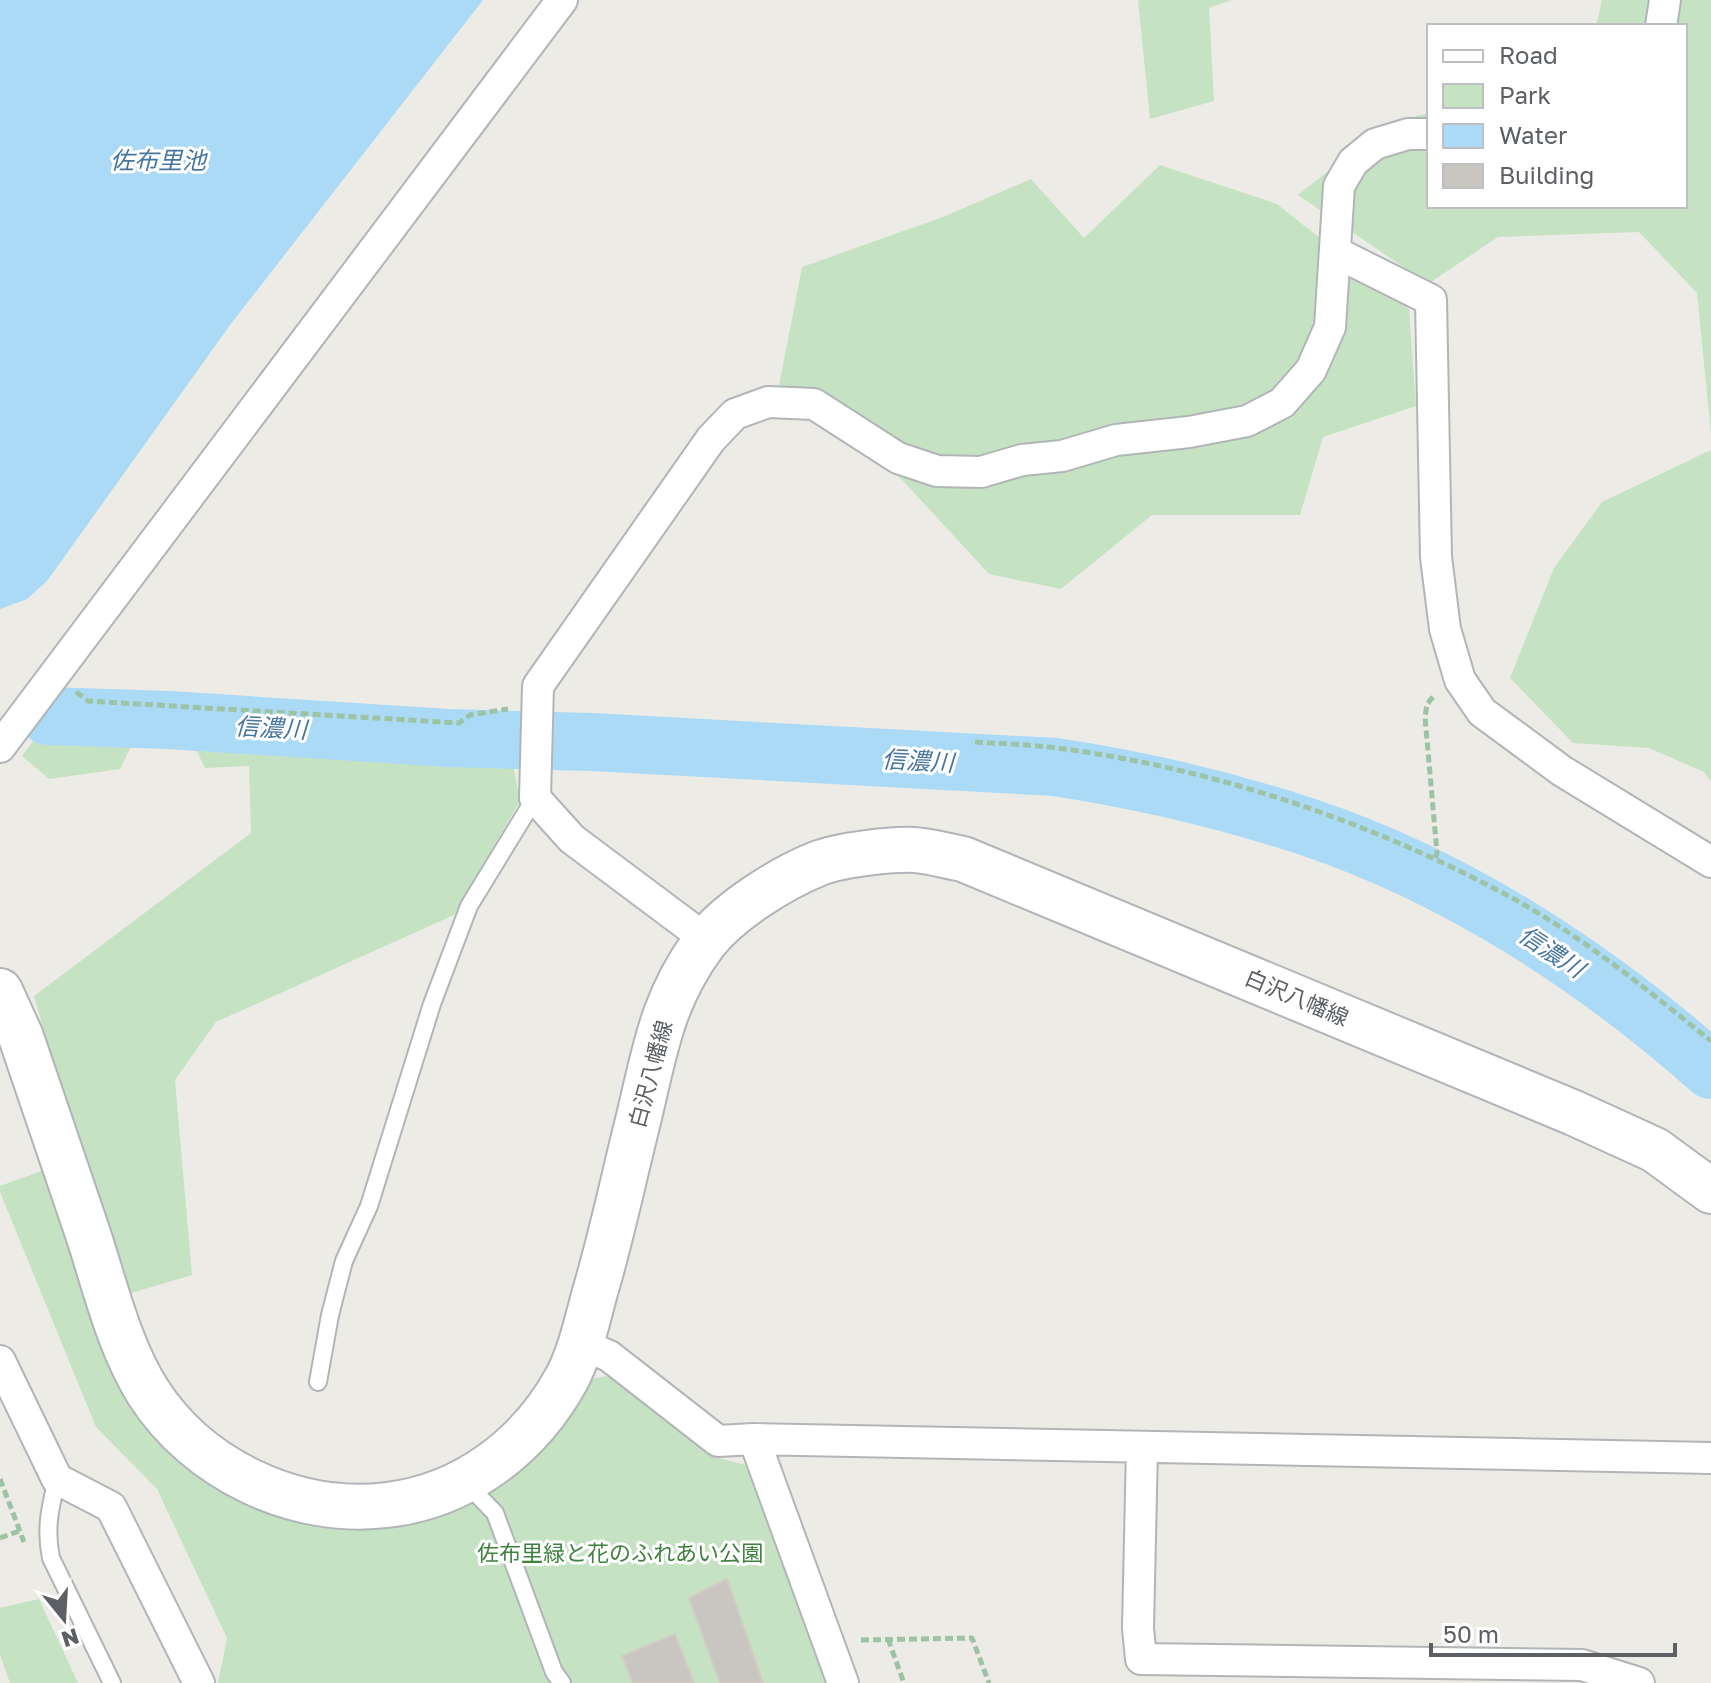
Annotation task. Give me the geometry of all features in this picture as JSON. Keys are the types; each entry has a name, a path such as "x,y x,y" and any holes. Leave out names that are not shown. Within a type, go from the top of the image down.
{"main road":[{"name":"白沢八幡線","path":"0,991 21,1037 120,1333 146,1388 169,1422 246,1480 281,1495 334,1506 372,1507 440,1493 465,1482 506,1454 529,1430 567,1378 581,1344 657,1039 674,990 707,940 729,917 820,862 915,850 963,859 1574,1113 1655,1150 1711,1191"}],"street":[{"path":"0,747 562,0"},
{"path":"1661,24 1665,0"},
{"path":"707,940 572,839 535,798 534,762 538,686 711,439 735,414 768,402 814,404 898,458 937,471 981,472 1022,460 1062,456 1116,440 1189,432 1247,421 1282,403 1311,370 1330,327 1339,186 1353,162 1375,144 1408,134 1427,134"},
{"path":"1337,253 1431,300 1436,557 1445,629 1460,680 1482,712 1562,771 1711,862"},
{"path":"581,1344 609,1356 718,1441 754,1439 1711,1458"},
{"path":"0,1361 57,1479 111,1507 199,1683"},
{"path":"754,1439 843,1683"},
{"path":"1142,1447 1138,1628 1141,1659 1582,1665 1639,1683"}],"lane":[{"path":"318,1382 344,1261 369,1206 443,976 469,906 535,798"},
{"path":"57,1479 46,1536 51,1558 112,1683"},
{"path":"465,1482 495,1513 554,1672 562,1683"}],"path":[{"path":"54,677 88,701 459,723 470,715 536,713"},
{"path":"1434,860 1437,853 1425,717 1427,704 1437,693 1460,680"},
{"path":"975,742 1071,750 1187,772 1361,827 1515,900 1651,992 1711,1041"},
{"path":"0,1538 19,1531"},
{"path":"828,1641 972,1638 989,1683"},
{"path":"888,1639 904,1683"}],"green space":[{"path":"1138,0 1232,0 1209,8 1214,101 1150,119"},
{"path":"1602,0 1711,0 1711,434 1697,293 1639,232 1498,237 1428,284 1298,195 1389,123 1427,114 1427,208 1687,208 1687,24 1596,24"},
{"path":"1160,165 1277,204 1409,309 1416,406 1323,437 1300,515 1152,515 1061,589 989,574 822,393 777,396 802,267 943,217 1031,179 1084,238"},
{"path":"1711,450 1711,782 1704,772 1649,748 1573,743 1510,678 1554,568 1602,502"},
{"name":"佐布里緑と花のふれあい公園","path":"61,703 296,719 510,749 520,801 454,915 216,1022 175,1080 192,1275 91,1305 113,1374 134,1412 172,1454 219,1488 245,1502 300,1520 343,1524 448,1508 489,1492 527,1462 587,1379 609,1376 711,1456 746,1465 825,1683 218,1683 227,1638 157,1489 96,1427 0,1186 80,1157 34,996 251,833 249,766 205,768 185,727 140,728 120,769 49,779 22,756"},
{"path":"39,1599 78,1683 10,1683 0,1655 0,1608"}],"water":[{"name":"佐布里池","path":"0,0 483,0 230,325 47,581 27,599 0,609"}],"building":[{"path":"727,1579 763,1683 720,1683 689,1598"},
{"path":"675,1634 694,1683 633,1683 622,1656"}],"waterway":[{"name":"信濃川","path":"48,716 1055,767 1119,778 1246,808 1308,827 1418,872 1522,929 1572,961 1711,1070"}]}
